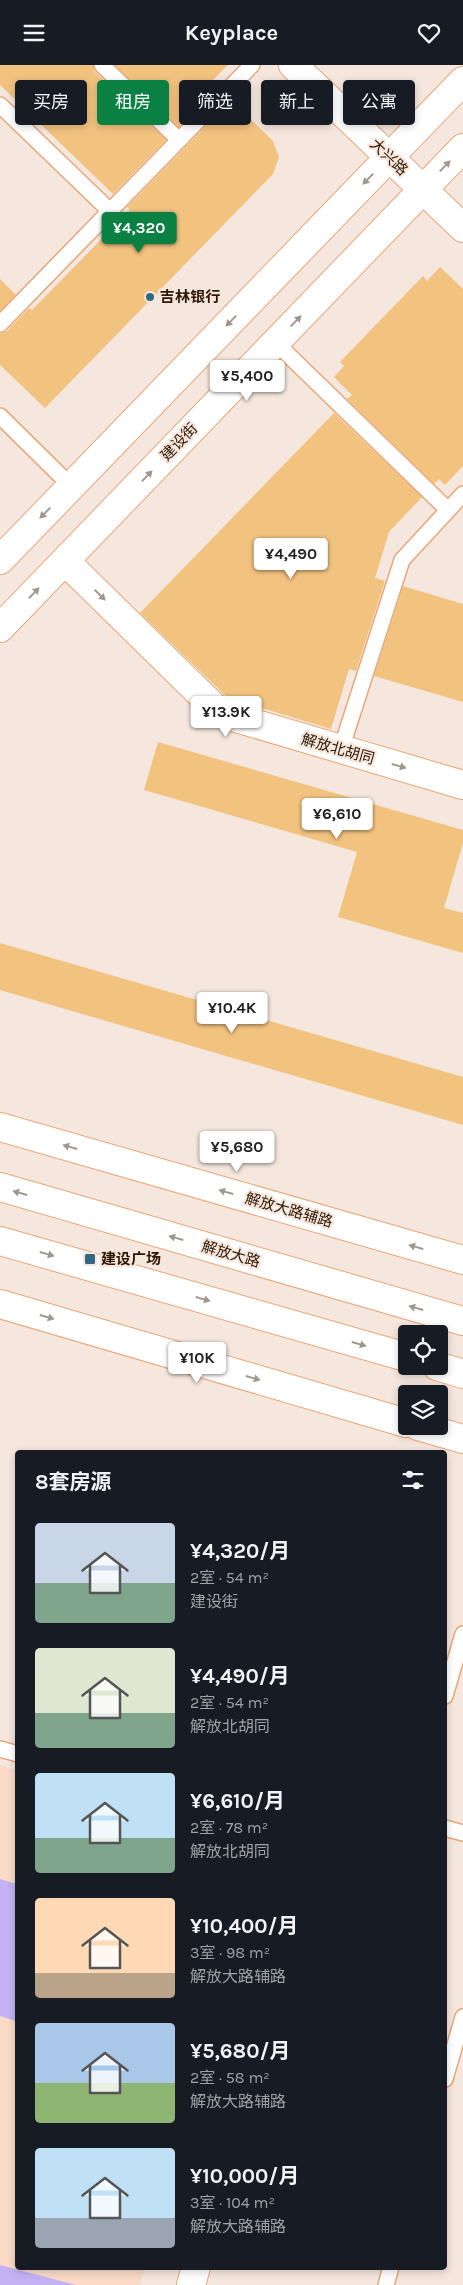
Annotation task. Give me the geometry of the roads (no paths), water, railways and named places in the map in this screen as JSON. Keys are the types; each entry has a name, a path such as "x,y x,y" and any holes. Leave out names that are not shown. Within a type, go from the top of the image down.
{"main road":[{"name":"大兴路","path":"293,65 463,228"},
{"path":"0,560 463,81"},
{"name":"建设街","path":"0,628 463,147"},
{"name":"解放北胡同","path":"65,561 217,710 236,719 463,785"},
{"name":"解放大路辅路","path":"0,1127 463,1260"},
{"name":"解放大路","path":"0,1187 463,1321"},
{"path":"0,1241 398,1355"},
{"path":"0,1303 398,1421"},
{"path":"448,1369 463,1374"},
{"path":"191,2285 195,2270"}],"lane":[{"path":"102,65 180,140"},
{"path":"0,324 252,65"},
{"path":"0,105 110,211"},
{"path":"275,342 448,510"},
{"path":"0,416 71,486"},
{"path":"341,749 402,560 463,494"},
{"path":"447,1689 463,1634"},
{"path":"0,1749 15,1753"},
{"path":"447,1829 463,1833"},
{"path":"447,2072 463,2017"},
{"path":"386,2285 390,2270"}],"place":[{"name":"吉林银行","path":"150,297"},
{"name":"建设广场","path":"90,1259"}]}
